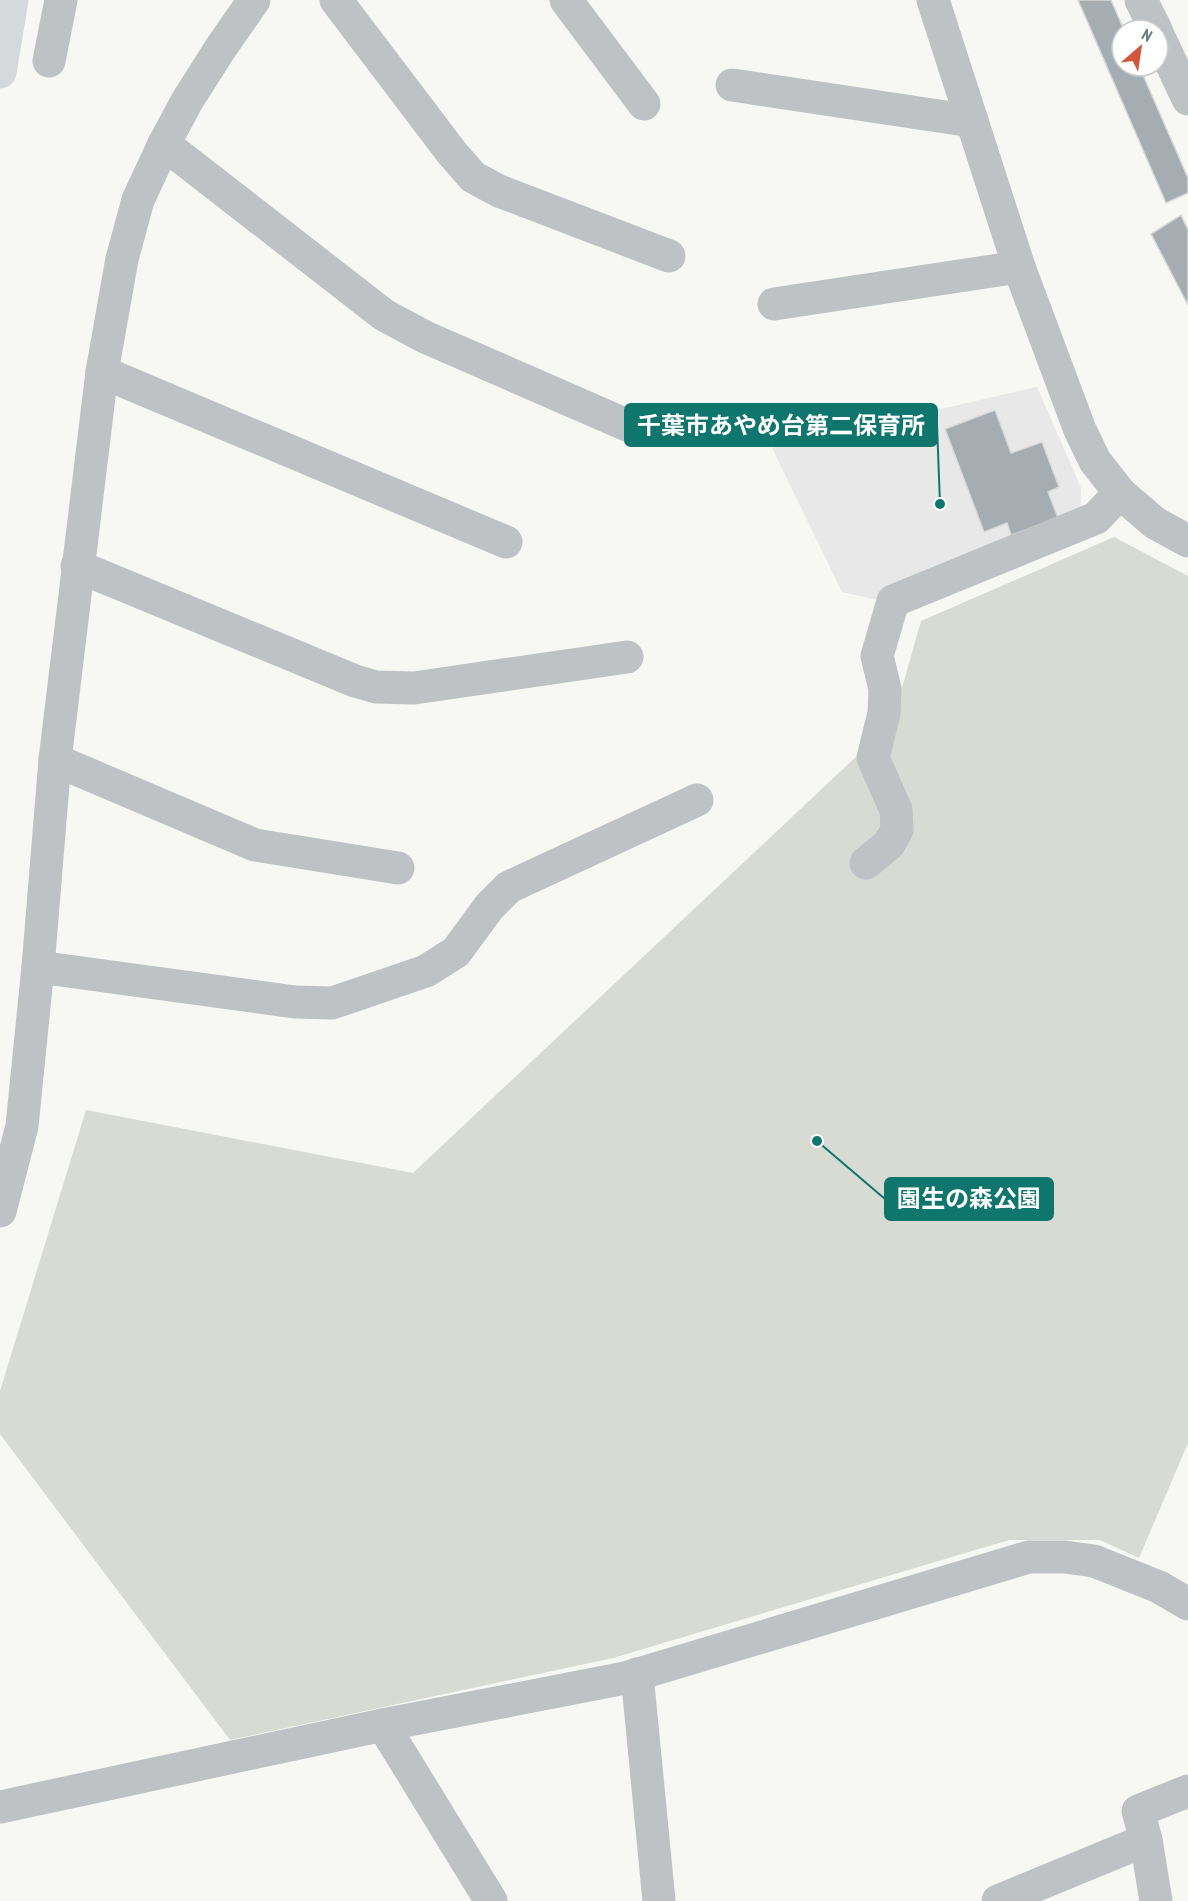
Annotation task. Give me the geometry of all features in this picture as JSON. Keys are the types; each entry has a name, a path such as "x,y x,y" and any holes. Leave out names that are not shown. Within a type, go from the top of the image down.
{"highway":[{"path":"0,72 12,0"}],"street":[{"path":"49,61 61,0"},
{"path":"0,1211 22,1126 55,760 77,566 102,372 124,249 138,200 164,144 204,75 254,0"},
{"path":"336,0 452,153 473,177 499,192 669,256"},
{"path":"566,0 644,104"},
{"path":"933,0 1019,267 1080,430 1095,461 1120,493 1155,523 1188,541"},
{"path":"1141,0 1150,18"},
{"path":"1170,61 1188,99"},
{"path":"732,85 972,121"},
{"path":"164,144 384,315 425,338 629,426"},
{"path":"774,304 1019,267"},
{"path":"102,372 506,542"},
{"path":"866,862 889,844 897,830 896,810 873,759 884,713 885,689 877,656 893,601 1096,518 1120,493"},
{"path":"77,566 354,681 376,687 414,688 627,657"},
{"path":"55,760 255,845 398,868"},
{"path":"38,967 295,1002 332,1003 426,971 456,952 489,907 510,887 697,800"},
{"path":"0,1807 383,1725 625,1678 1029,1557 1065,1557 1094,1561 1159,1587 1188,1604"},
{"path":"637,1674 659,1901"},
{"path":"383,1725 491,1901"},
{"path":"1156,1901 1146,1840 1138,1811 1188,1791"},
{"path":"998,1901 1146,1840"}],"shaded area":[{"path":"1037,387 1081,488 1080,519 878,600 842,592 772,448"},
{"path":"1114,537 1188,576 1188,1443 1139,1558 1100,1540 1009,1540 613,1658 230,1740 0,1434 0,1391 86,1110 413,1173 892,723 921,621"}],"building":[{"path":"1078,0 1111,0 1119,18 1110,18 1110,74"},
{"path":"1112,78 1144,78 1188,178 1188,193 1166,203"},
{"path":"1181,215 1188,230 1188,305 1151,234"},
{"path":"995,410 1011,453 1042,442 1059,487 1048,492 1058,518 1011,535 1007,523 984,532 945,429"}],"place":[{"name":"千葉市あやめ台第二保育所","path":"940,504"},
{"name":"園生の森公園","path":"817,1141"}]}
